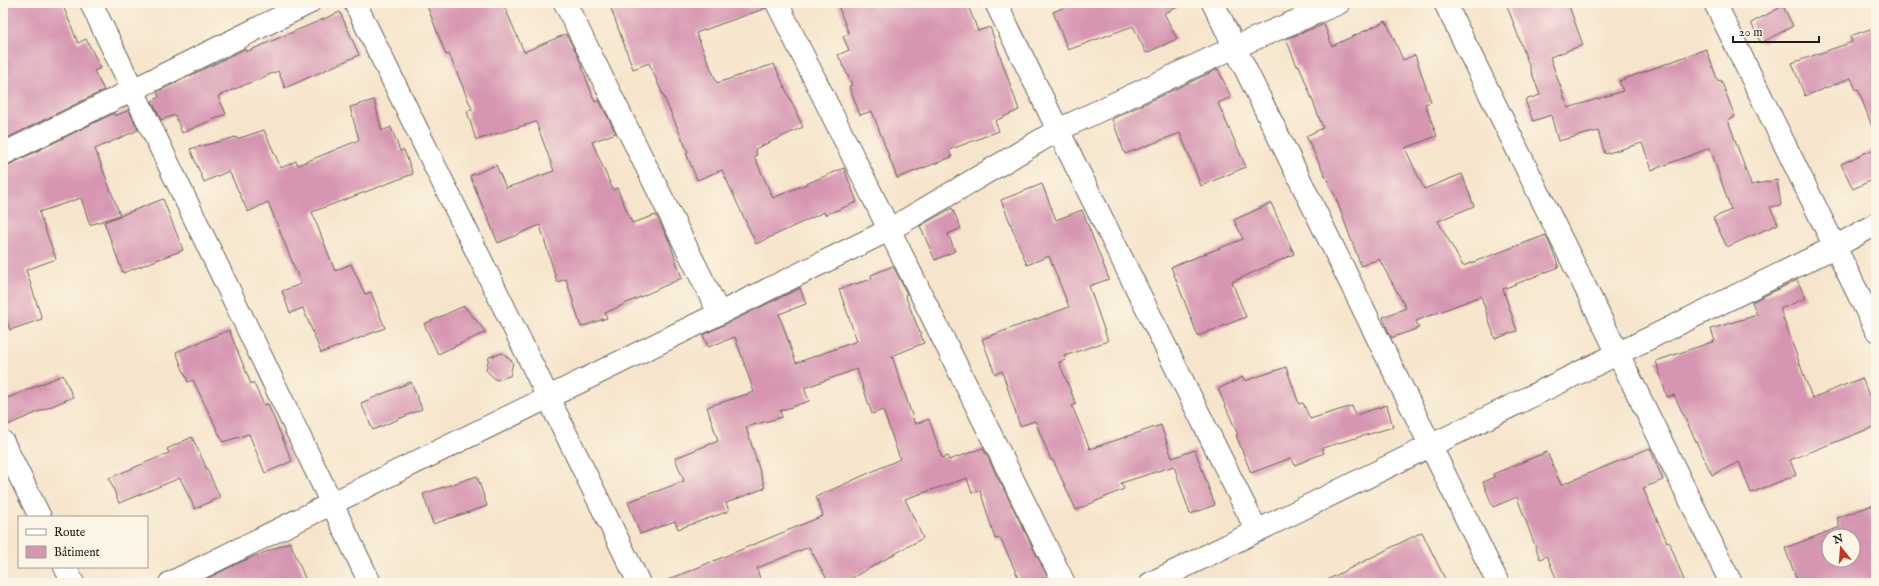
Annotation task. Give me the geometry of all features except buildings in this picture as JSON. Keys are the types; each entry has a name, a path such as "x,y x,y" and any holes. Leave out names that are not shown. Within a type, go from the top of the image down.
{"street":[{"path":"91,3 370,583"},
{"path":"3,154 309,3"},
{"path":"355,3 639,583"},
{"path":"565,3 718,314"},
{"path":"777,3 1064,583"},
{"path":"996,3 1257,531"},
{"path":"1213,3 1498,583"},
{"path":"170,583 889,230 1058,130 1235,47 1339,3"},
{"path":"1445,3 1731,583"},
{"path":"1715,3 1876,330"},
{"path":"1151,583 1835,247 1876,224"},
{"path":"3,442 40,516"},
{"path":"66,568 73,583"}]}
